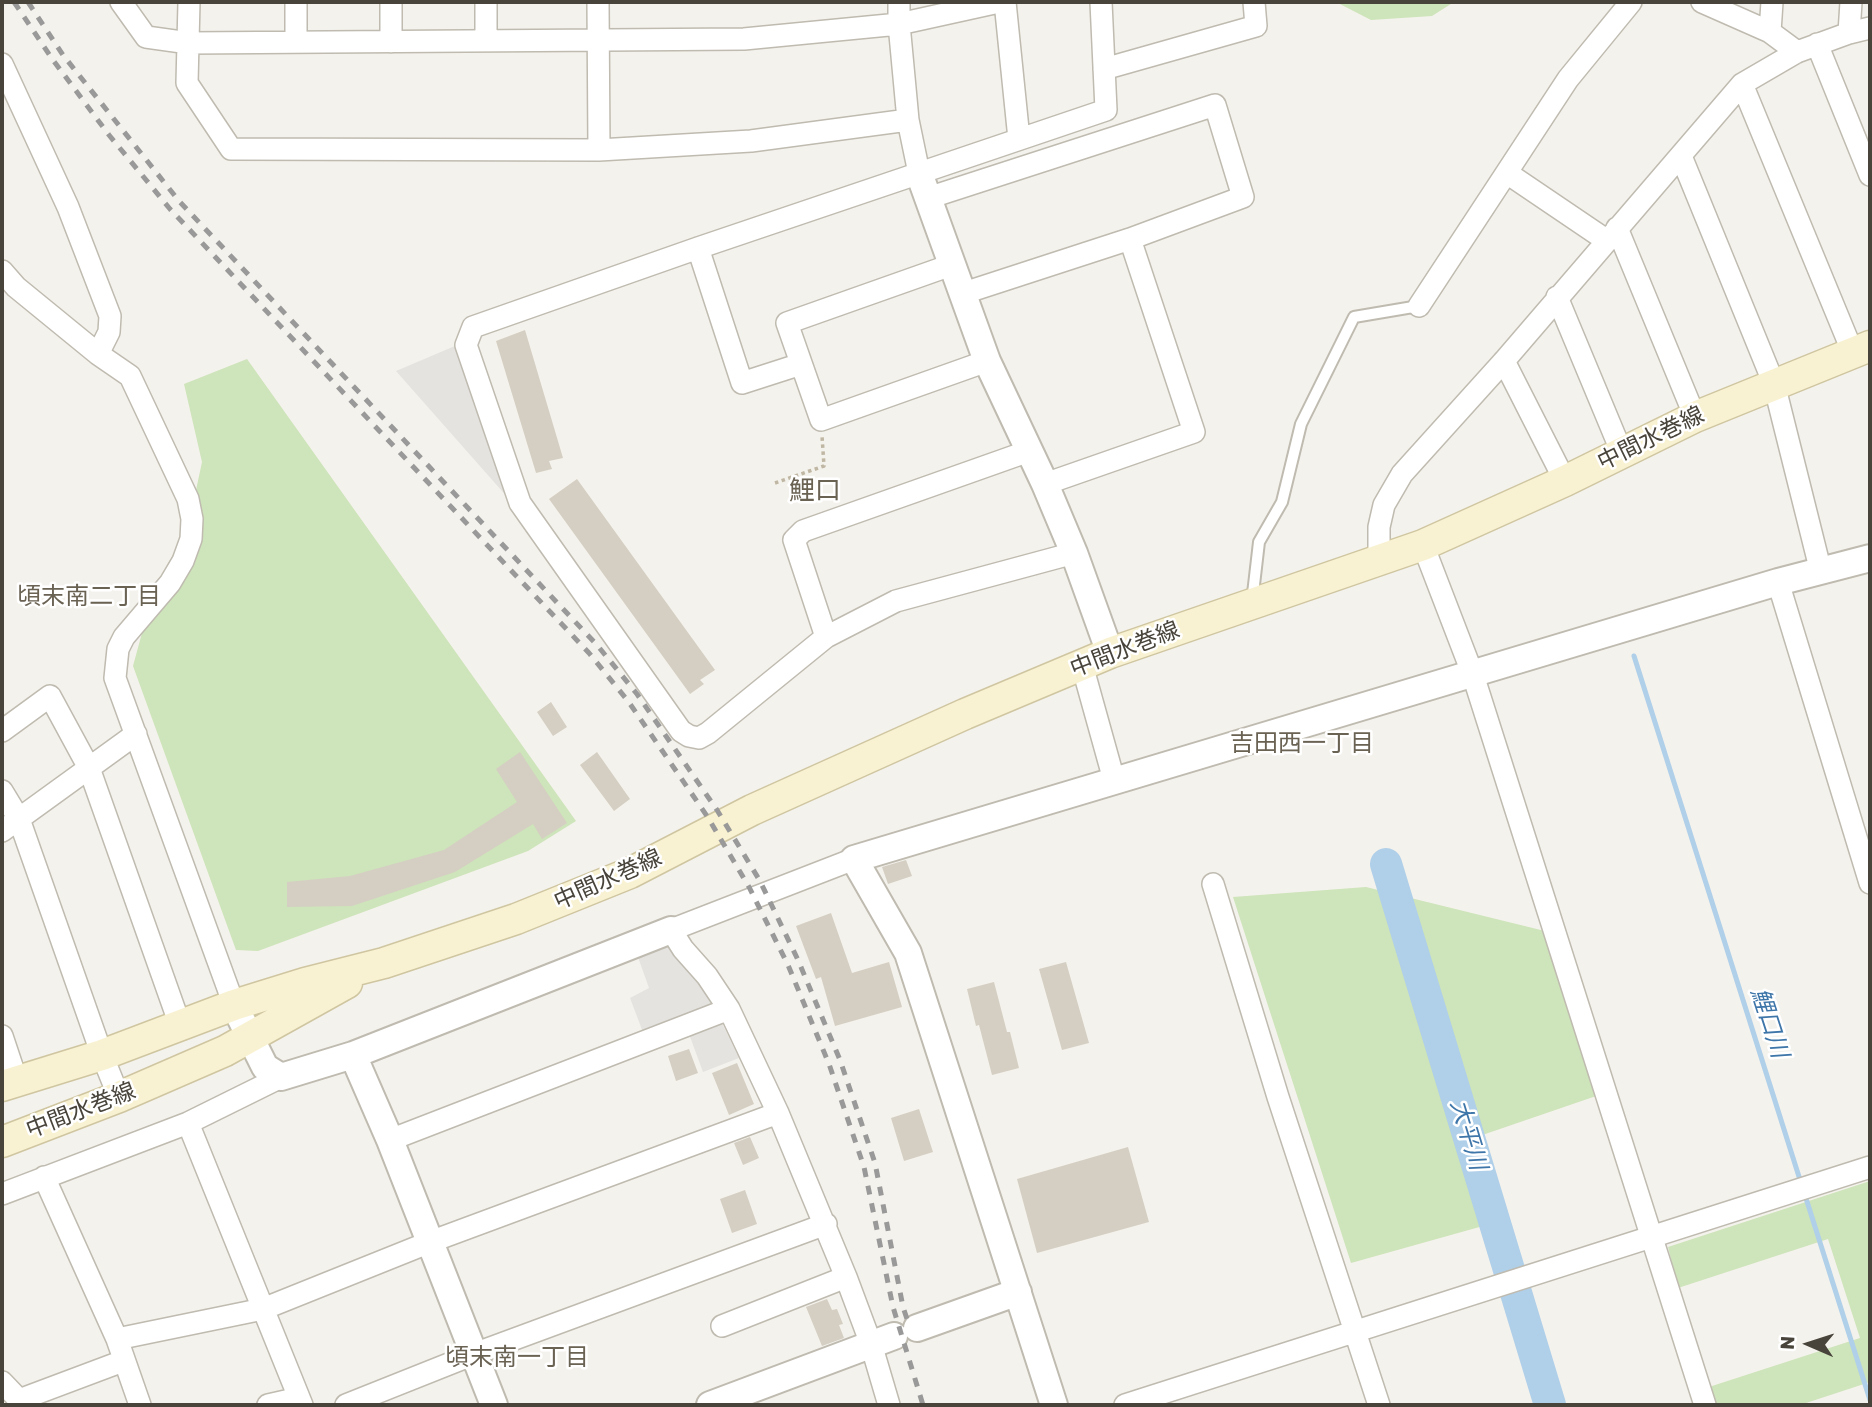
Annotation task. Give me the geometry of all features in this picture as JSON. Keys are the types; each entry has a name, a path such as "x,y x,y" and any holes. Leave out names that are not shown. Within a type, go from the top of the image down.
{"main road":[{"name":"中間水巻線","path":"9,1084 102,1055 234,1005 384,963 516,919 629,873 752,810 965,714 1110,653 1423,545 1564,481 1695,417 1862,349"},
{"name":"中間水巻線","path":"2,1142 119,1097 225,1051 384,963"}],"street":[{"path":"121,2 146,37 189,43 744,39 899,24 999,2"},
{"path":"189,2 187,83 231,149 600,150 751,141 908,120"},
{"path":"296,2 296,42"},
{"path":"391,2 391,42"},
{"path":"485,41 486,2"},
{"path":"598,2 600,150"},
{"path":"899,2 908,120 919,173 987,362 1074,552 1110,653"},
{"path":"1005,2 1019,139"},
{"path":"1074,552 896,601 826,637 708,733 699,738 689,736 681,731 520,503 466,345 473,327 1106,110 1101,2"},
{"path":"1104,69 1256,26 1254,2"},
{"path":"1419,306 1567,79 1631,2"},
{"path":"1702,2 1770,32 1797,52"},
{"path":"1770,32 1772,2"},
{"path":"1849,33 1851,2"},
{"path":"1379,561 1379,527 1384,505 1402,474 1504,361 1742,84 1797,52 1870,28"},
{"path":"1817,44 1870,175"},
{"path":"2,64 68,207 110,316 109,332 98,354"},
{"path":"1742,84 1862,349"},
{"path":"928,198 1215,105 1243,197 1130,239 961,294"},
{"path":"1681,156 1774,384 1821,572"},
{"path":"1507,173 1611,234 1695,417"},
{"path":"1045,484 1194,432 1130,239"},
{"path":"698,248 742,383 801,364"},
{"path":"951,265 787,323 821,420 987,362"},
{"path":"2,271 16,287 98,354 130,376 188,499 192,519 191,539 183,561 170,583 124,637 118,649 116,678 234,1005 265,1067 281,1077"},
{"path":"1557,297 1622,453"},
{"path":"1504,361 1564,481"},
{"path":"826,637 794,540 803,531 1029,451"},
{"path":"1423,545 1473,675 1705,1405"},
{"path":"2,1194 188,1122 281,1077 353,1055 854,859 1778,582 1870,558"},
{"path":"1778,582 1870,883"},
{"path":"1082,665 1114,780"},
{"path":"2,731 50,696 89,768 180,1025"},
{"path":"10,825 136,734"},
{"path":"2,791 10,825 119,1097"},
{"path":"854,859 908,953 1054,1405"},
{"path":"1213,884 1278,1097 1379,1405"},
{"path":"671,930 730,1009 778,1113 846,1277 894,1336 889,1405"},
{"path":"390,1140 730,1009"},
{"path":"2,1036 9,1084"},
{"path":"353,1055 390,1140 494,1405"},
{"path":"117,1339 263,1309 430,1242 778,1113"},
{"path":"188,1122 300,1401 268,1405"},
{"path":"1125,1405 1870,1167"},
{"path":"44,1177 117,1339 141,1405"},
{"path":"346,1405 474,1354 826,1224"},
{"path":"722,1326 846,1277"},
{"path":"710,1405 1018,1292"},
{"path":"2,1382 21,1403 123,1361"}],"lane":[{"path":"1251,603 1259,542 1282,502 1301,425 1354,317 1419,306"}],"path":[{"path":"775,482 824,466 821,420"}],"green space":[{"path":"1336,2 1454,2 1432,16 1371,20"},
{"path":"247,359 576,821 528,851 258,951 236,950 133,666 154,589 188,528 202,462 184,384"},
{"path":"1366,887 1553,933 1602,1094 1459,1143 1483,1226 1351,1263 1233,897"},
{"path":"1870,1181 1870,1382 1800,1405 1714,1405 1709,1387 1860,1338 1828,1239 1678,1288 1668,1247"}],"shaded area":[{"path":"462,343 509,499 396,371"},
{"path":"670,943 709,988 716,1007 644,1035 630,998 649,988 638,957"},
{"path":"721,1021 739,1058 703,1072 689,1034"}],"building":[{"path":"525,330 563,458 549,461 552,469 536,473 496,341"},
{"path":"577,479 715,670 700,680 704,684 690,694 549,499"},
{"path":"551,702 567,727 553,736 537,712"},
{"path":"520,752 567,823 542,839 533,824 455,872 352,906 287,907 287,882 350,876 444,850 517,802 496,769"},
{"path":"597,752 630,799 614,811 580,765"},
{"path":"906,860 912,876 888,884 882,867"},
{"path":"831,913 852,973 889,962 902,1007 835,1026 821,977 816,979 796,926"},
{"path":"1066,962 1089,1043 1062,1050 1039,969"},
{"path":"994,982 1019,1068 992,1075 967,989"},
{"path":"689,1049 698,1073 676,1081 668,1056"},
{"path":"737,1063 754,1104 729,1115 712,1073"},
{"path":"919,1109 933,1152 904,1161 891,1118"},
{"path":"750,1137 759,1158 743,1165 734,1143"},
{"path":"1128,1147 1149,1222 1037,1253 1017,1179"},
{"path":"745,1190 757,1224 732,1233 720,1199"},
{"path":"827,1299 832,1310 837,1309 843,1324 839,1325 844,1338 822,1346 806,1307"}],"waterway":[{"name":"鯉口川","path":"1634,656 1801,1183"},
{"name":"大平川","path":"1386,864 1550,1405"},
{"name":"鯉口川","path":"1804,1192 1870,1400"}],"railway":[{"path":"14,2 109,135 170,209 589,653 628,701 707,816 749,887 788,965 829,1064 864,1167 893,1307 923,1405"},
{"path":"28,2 63,55 179,201 597,645 637,694 717,810 760,881 798,960 840,1060 875,1163 903,1307 909,1325"}],"district":[{"name":"鯉口","path":"815,491"},
{"name":"頃末南二丁目","path":"89,597"},
{"name":"吉田西一丁目","path":"1302,744"},
{"name":"頃末南一丁目","path":"517,1358"}]}
